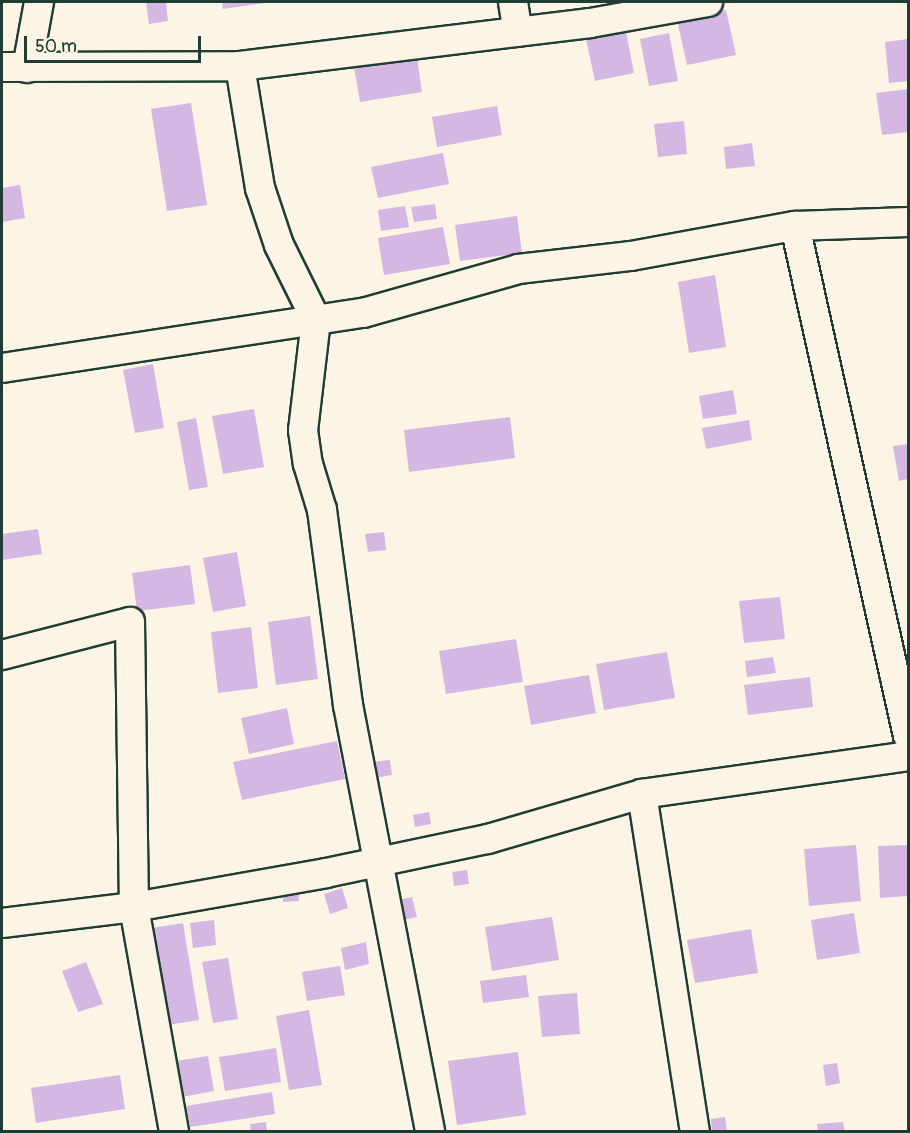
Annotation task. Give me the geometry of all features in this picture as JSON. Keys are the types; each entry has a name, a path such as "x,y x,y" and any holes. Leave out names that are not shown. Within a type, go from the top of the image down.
{"street":[{"path":"39,2 14,68 240,66 518,32 708,2"},
{"path":"513,2 518,32"},
{"path":"240,66 260,188 279,245 316,320 310,339 303,430 308,464 322,510 333,611 377,863 430,1131"},
{"path":"2,368 363,313 518,269 631,256 795,226 909,222"},
{"path":"795,226 909,736"},
{"path":"2,655 130,622 134,907 174,1131"},
{"path":"2,923 134,907 377,863 488,839 642,794 909,756"},
{"path":"642,794 695,1131"}],"building":[{"path":"146,2 166,2 168,21 149,24"},
{"path":"222,2 265,2 265,3 223,9"},
{"path":"726,10 736,55 687,65 677,20"},
{"path":"624,22 634,73 595,81 584,30"},
{"path":"669,33 678,81 649,86 640,39"},
{"path":"908,39 908,81 889,83 885,42"},
{"path":"416,51 422,92 360,102 353,61"},
{"path":"908,89 908,132 882,135 876,93"},
{"path":"191,103 207,205 167,211 151,109"},
{"path":"497,106 502,135 437,147 432,117"},
{"path":"684,121 687,154 658,157 654,124"},
{"path":"752,143 755,166 726,169 724,147"},
{"path":"443,153 449,184 378,198 371,167"},
{"path":"20,185 25,218 2,222 2,188"},
{"path":"435,204 437,219 414,222 411,207"},
{"path":"405,206 409,227 381,231 378,210"},
{"path":"517,216 522,253 460,261 455,225"},
{"path":"443,227 450,264 384,275 378,238"},
{"path":"715,275 726,347 689,353 678,282"},
{"path":"153,364 164,428 135,433 123,370"},
{"path":"733,390 737,414 703,419 699,396"},
{"path":"254,409 264,467 223,474 212,416"},
{"path":"510,417 515,458 409,472 404,430"},
{"path":"196,418 208,487 189,490 177,422"},
{"path":"749,420 752,440 706,449 702,428"},
{"path":"908,444 908,479 899,481 893,446"},
{"path":"38,529 42,554 2,560 2,534"},
{"path":"384,532 386,550 368,552 365,534"},
{"path":"237,552 246,606 213,612 203,558"},
{"path":"190,565 195,604 137,611 132,573"},
{"path":"780,597 785,639 744,643 739,601"},
{"path":"310,616 318,679 276,685 268,622"},
{"path":"251,627 258,688 218,693 211,632"},
{"path":"516,639 523,682 446,694 439,651"},
{"path":"667,652 675,698 604,710 596,664"},
{"path":"773,657 776,673 747,677 745,661"},
{"path":"589,675 596,713 531,725 524,686"},
{"path":"810,677 813,707 748,715 744,685"},
{"path":"287,708 294,744 249,754 241,718"},
{"path":"337,741 345,779 242,800 233,762"},
{"path":"390,760 392,775 374,778 371,762"},
{"path":"429,812 431,824 415,827 413,815"},
{"path":"856,845 861,901 809,906 804,849"},
{"path":"907,845 908,896 880,898 878,846"},
{"path":"467,870 469,884 454,886 452,872"},
{"path":"298,888 299,901 283,902 283,889"},
{"path":"342,888 348,908 330,914 324,894"},
{"path":"412,897 417,917 399,921 394,901"},
{"path":"854,913 860,953 817,960 811,920"},
{"path":"552,917 559,960 492,971 485,927"},
{"path":"214,920 216,945 193,948 190,923"},
{"path":"183,923 199,1020 162,1026 146,929"},
{"path":"751,929 758,973 695,983 687,940"},
{"path":"366,942 369,964 345,970 341,948"},
{"path":"228,958 238,1019 213,1023 202,962"},
{"path":"86,962 103,1004 78,1012 62,971"},
{"path":"340,966 345,995 307,1001 302,972"},
{"path":"526,975 529,997 483,1003 480,981"},
{"path":"577,993 580,1034 542,1037 538,996"},
{"path":"309,1010 322,1085 289,1090 276,1016"},
{"path":"276,1048 281,1082 225,1091 219,1057"},
{"path":"518,1052 526,1115 457,1125 448,1061"},
{"path":"208,1056 214,1091 182,1097 176,1061"},
{"path":"837,1063 840,1083 826,1086 823,1065"},
{"path":"120,1075 125,1109 36,1123 31,1088"},
{"path":"272,1092 275,1114 190,1127 186,1106"},
{"path":"725,1117 727,1132 712,1132 711,1119"},
{"path":"266,1122 267,1132 251,1132 250,1124"},
{"path":"843,1122 845,1132 818,1132 817,1124"}]}
